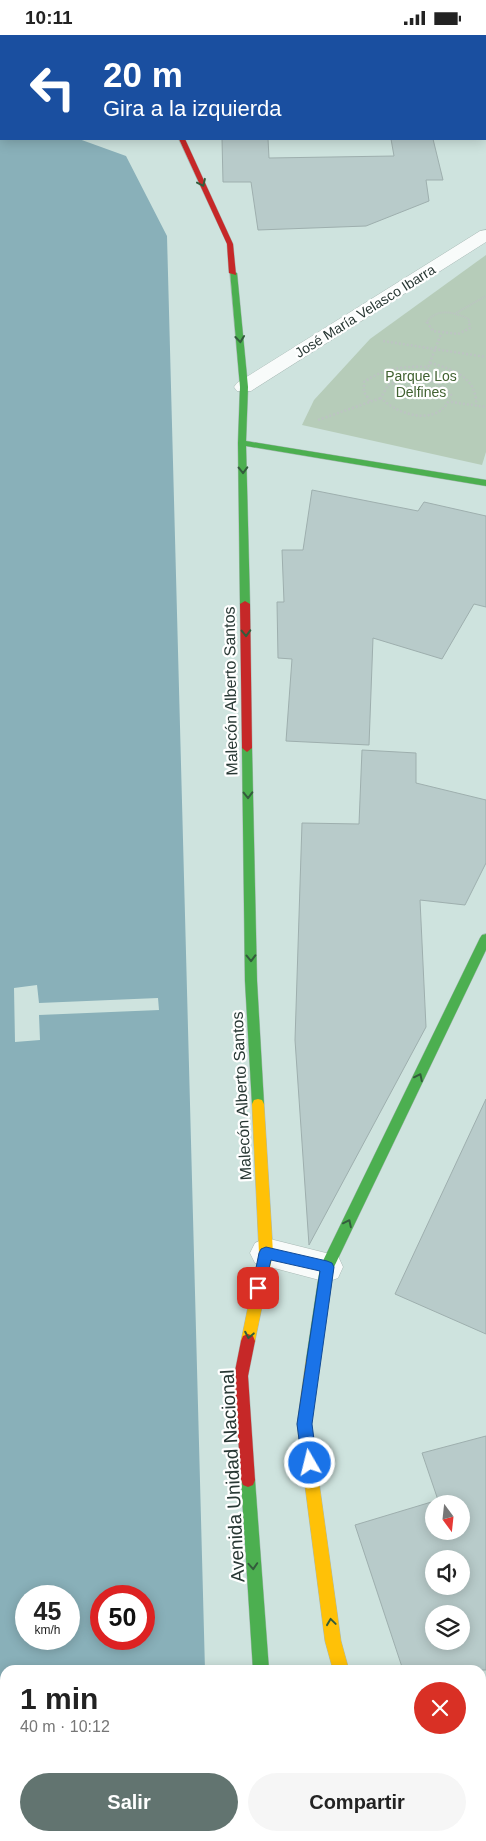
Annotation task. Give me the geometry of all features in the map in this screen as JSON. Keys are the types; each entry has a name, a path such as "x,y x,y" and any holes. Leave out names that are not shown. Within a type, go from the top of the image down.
{"main road":[{"name":"Malecón Alberto Santos","path":"182,140 230,244 244,387 242,443 251,981 266,1253"},
{"path":"242,443 486,483"},
{"path":"340,1665 333,1641 304,1424 327,1267 486,938"},
{"name":"Avenida Unidad Nacional","path":"261,1665 241,1376 266,1253"}],"street":[{"name":"José María Velasco Ibarra","path":"244,387 486,235"},
{"path":"266,1253 327,1267"}],"path":[{"path":"456,313 486,296"},
{"path":"439,312 456,313 469,319 470,328 458,335 441,334 428,327 426,323 427,318 439,312"},
{"path":"424,378 441,334"},
{"path":"380,341 486,357"},
{"path":"430,363 445,366 468,380 475,388 478,397 476,406"},
{"path":"370,401 364,393 364,382 375,374 402,367 428,367"},
{"path":"424,378 446,388 451,395 451,402 445,409 422,416 395,411 386,405 381,398 382,391 388,384 398,379 424,378"},
{"path":"451,402 486,407"}],"green space":[{"name":"Parque Los Delfines","path":"486,255 486,452 482,465 302,425 314,400 370,339"}],"water":[{"path":"0,140 82,140 126,156 167,236 205,1665 0,1665"}],"pier":[{"path":"37,985 39,1003 158,998 159,1010 39,1015 40,1040 15,1042 14,988"}],"building":[{"path":"222,140 268,140 269,158 394,156 391,140 433,140 443,180 426,180 429,201 366,226 258,230 251,182 223,182"},
{"path":"312,490 418,511 424,502 486,516 486,607 474,604 442,659 373,638 369,745 286,741 292,659 278,658 277,602 284,602 282,550 303,550"},
{"path":"362,750 416,753 416,783 486,800 486,863 465,905 420,900 426,1027 309,1245 295,1040 302,823 359,824"},
{"path":"486,1099 486,1334 395,1294"},
{"path":"486,1436 486,1665 401,1665 355,1525 425,1504 425,1540 470,1540 470,1495 436,1495 422,1453"}],"traffic: fast":[{"path":"233,273 244,387 242,443 245,604"},
{"path":"242,443 486,483"},
{"path":"247,748 251,981 258,1104"},
{"path":"313,1360 327,1267 486,938"},
{"path":"248,1480 261,1665"}],"traffic: slow":[{"path":"248,1341 266,1253 258,1104"},
{"path":"313,1360 304,1424 333,1641 340,1665"}],"traffic: jam":[{"path":"182,140 230,244 233,273"},
{"path":"245,604 247,748"},
{"path":"248,1341 241,1376 248,1480"}],"route":[{"path":"258,1288 266,1253 327,1267 304,1424 310,1463"}]}
